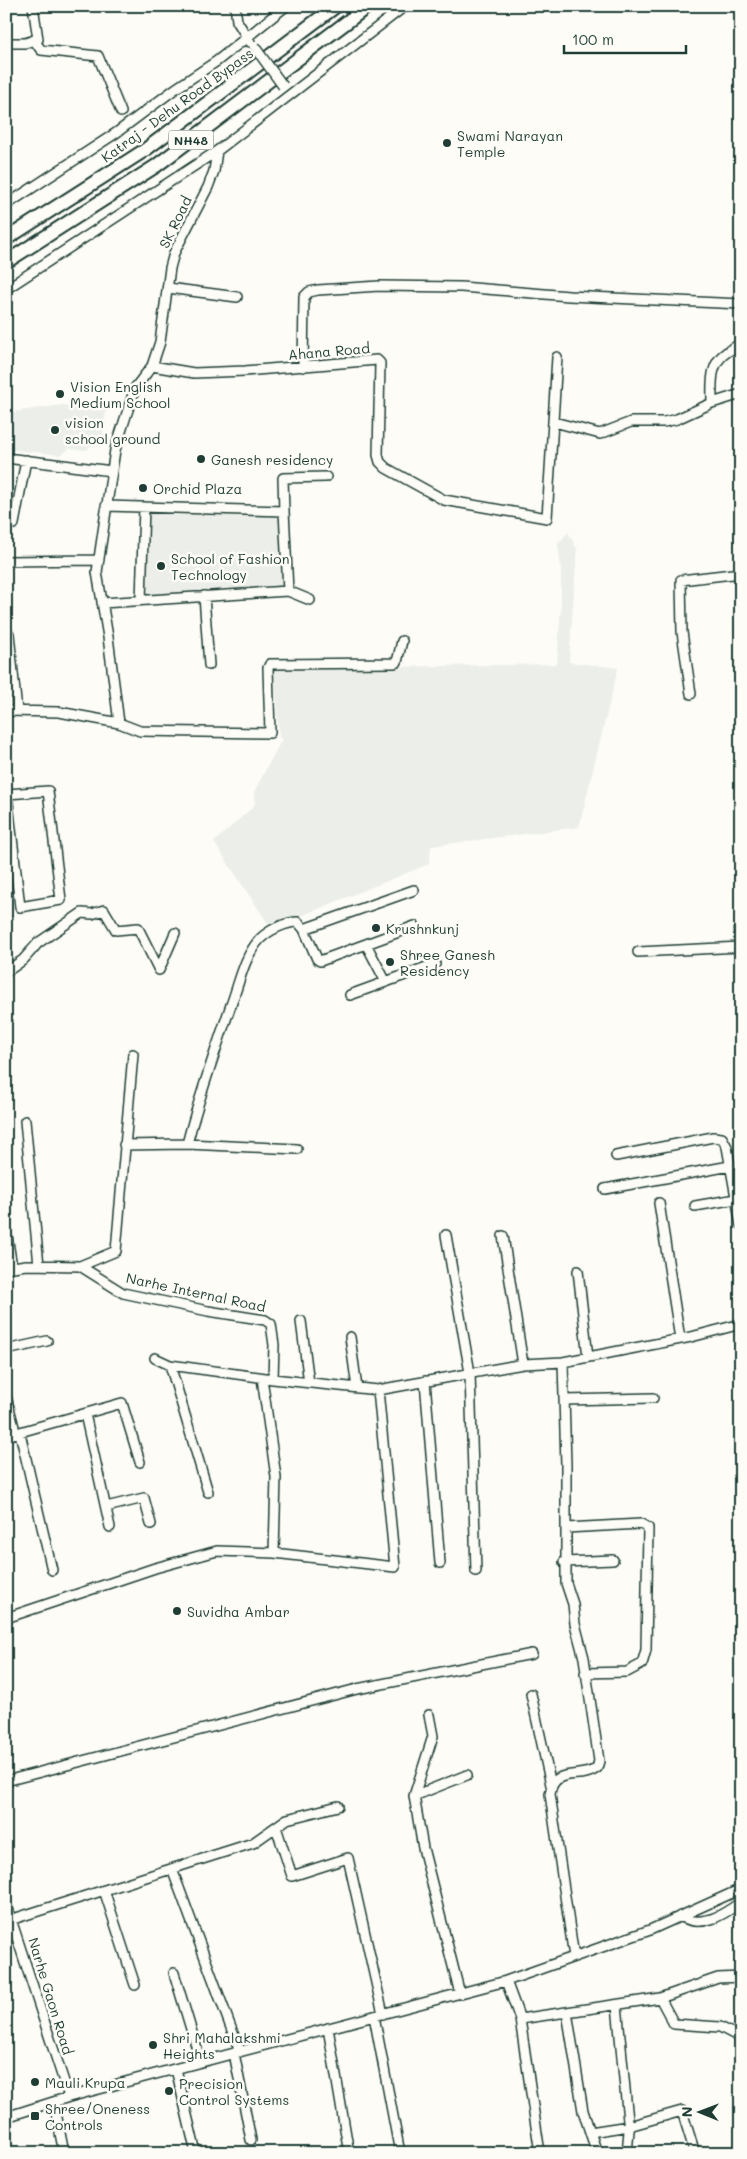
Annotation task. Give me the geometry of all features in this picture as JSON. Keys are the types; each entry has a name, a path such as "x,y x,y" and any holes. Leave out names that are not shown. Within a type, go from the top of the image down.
{"highway":[{"name":"Katraj - Dehu Road Bypass","path":"6,239 145,150 336,6"},
{"name":"NH48","path":"6,262 156,166 368,6"}],"street":[{"path":"6,43 25,43 38,39 34,6"},
{"path":"235,6 237,21 246,38 290,95"},
{"path":"6,205 116,133 217,61 286,6"},
{"path":"6,289 217,151 322,68 405,6"},
{"path":"34,40 41,50 98,56 121,112"},
{"name":"SK Road","path":"119,723 97,572 115,450 135,388 152,366 160,342 174,253 208,186 214,171 217,151"},
{"path":"302,366 304,297 309,292 318,290 379,286 461,288 570,296 740,304 741,315"},
{"path":"168,288 237,297"},
{"path":"712,402 714,367 725,353 738,346 741,339"},
{"path":"557,357 554,422 600,434 631,422 664,422 677,419 712,402 741,394"},
{"name":"Ahana Road","path":"152,366 194,373 377,360 380,363 378,455 380,462 386,468 444,500 547,518 554,422"},
{"path":"6,458 112,471"},
{"path":"6,523 14,524 26,460"},
{"path":"288,591 283,478 326,477"},
{"path":"106,506 284,511"},
{"path":"141,600 144,507"},
{"path":"6,561 99,560"},
{"path":"691,694 682,632 681,580 741,573"},
{"path":"102,603 288,591 310,600"},
{"path":"204,596 209,665"},
{"path":"9,634 17,711"},
{"path":"6,711 59,712 119,723 140,731 270,733 268,668 270,664 394,663 398,660 402,641"},
{"path":"6,786 20,907 61,900 48,791 7,794"},
{"path":"304,929 414,890"},
{"path":"6,972 23,960 38,943 82,913 92,914 104,910 116,930 138,928 159,970 175,933"},
{"path":"187,1144 245,964 260,939 273,930 292,922 298,922 304,929 320,961 415,926"},
{"path":"366,944 386,982"},
{"path":"638,952 741,947"},
{"path":"350,995 435,964"},
{"path":"6,1229 9,1268 39,1265 80,1266 116,1251 133,1054"},
{"path":"26,1121 39,1265"},
{"path":"616,1156 718,1137 725,1141 741,1225"},
{"path":"124,1145 187,1144 297,1149"},
{"path":"605,1189 730,1166"},
{"path":"695,1206 736,1199"},
{"path":"659,1203 680,1339"},
{"path":"446,1236 470,1373 476,1571"},
{"path":"503,1236 523,1364"},
{"name":"Narhe Internal Road","path":"80,1266 123,1293 208,1312 265,1320 271,1324 274,1345 273,1379"},
{"path":"578,1271 588,1358"},
{"path":"302,1321 309,1383"},
{"path":"155,1358 170,1365 262,1378 378,1390 523,1364 563,1362 588,1358 741,1324"},
{"path":"350,1337 358,1388"},
{"path":"6,1350 47,1341"},
{"path":"551,1785 557,1778 590,1772 599,1765 585,1673 573,1604 566,1583 564,1562 566,1528 563,1362"},
{"path":"170,1365 208,1492"},
{"path":"262,1378 276,1477 274,1553"},
{"path":"425,1381 440,1563"},
{"path":"6,1618 155,1568 217,1550 274,1553 395,1567 378,1390"},
{"path":"6,1396 17,1430 52,1570"},
{"path":"565,1400 653,1398"},
{"path":"6,1436 17,1430 122,1403 140,1462"},
{"path":"85,1414 110,1528"},
{"path":"106,1507 144,1498 151,1524"},
{"path":"566,1528 641,1524 648,1528 646,1650 642,1664 627,1672 585,1673"},
{"path":"564,1562 614,1560"},
{"path":"6,1781 357,1689 532,1654"},
{"path":"531,1694 551,1785 550,1794 574,1957"},
{"path":"428,1715 433,1736 414,1796 422,1848 460,1994"},
{"path":"414,1796 467,1775"},
{"path":"13,1919 253,1843 286,1819 338,1806"},
{"path":"276,1826 292,1876 348,1858 378,2015 400,2153"},
{"path":"172,1869 237,2052 251,2140"},
{"path":"6,2117 68,2097 506,1981 650,1930 741,1889"},
{"path":"104,1890 134,1985"},
{"path":"680,1916 690,1922 702,1921 722,1916 741,1902"},
{"name":"Narhe Gaon Road","path":"7,1907 13,1919 68,2097"},
{"path":"174,1973 201,2062"},
{"path":"520,2020 660,1998 718,1978 741,1977"},
{"path":"506,1981 520,2020 540,2153"},
{"path":"660,1998 674,2024 720,2027 741,2038"},
{"path":"617,2005 629,2126 627,2153"},
{"path":"568,2012 583,2111 597,2153"},
{"path":"328,2028 349,2153"},
{"path":"176,2068 196,2153"},
{"path":"54,2102 64,2153"},
{"path":"590,2132 629,2126 682,2111 695,2153"}],"shaded area":[{"name":"vision school ground","path":"62,405 106,409 102,446 90,446 87,450 69,449 61,455 6,449 6,413"},
{"path":"140,514 291,515 292,588 138,597"},
{"path":"568,532 577,549 569,662 618,668 579,827 431,846 429,864 271,928 214,842 255,805 254,792 282,739 279,737 274,669 557,664 561,607 561,568 558,544"}],"place":[{"name":"Swami Narayan Temple","path":"447,143"},
{"name":"Vision English Medium School","path":"60,394"},
{"name":"vision school ground","path":"55,430"},
{"name":"Ganesh residency","path":"201,459"},
{"name":"Orchid Plaza","path":"143,488"},
{"name":"School of Fashion Technology","path":"161,566"},
{"name":"Krushnkunj","path":"376,928"},
{"name":"Shree Ganesh Residency","path":"390,962"},
{"name":"Suvidha Ambar","path":"177,1611"},
{"name":"Shri Mahalakshmi Heights","path":"153,2045"},
{"name":"Mauli Krupa","path":"35,2082"},
{"name":"Precision Control Systems","path":"169,2091"},
{"name":"Shree/Oneness Controls","path":"35,2116"}]}
